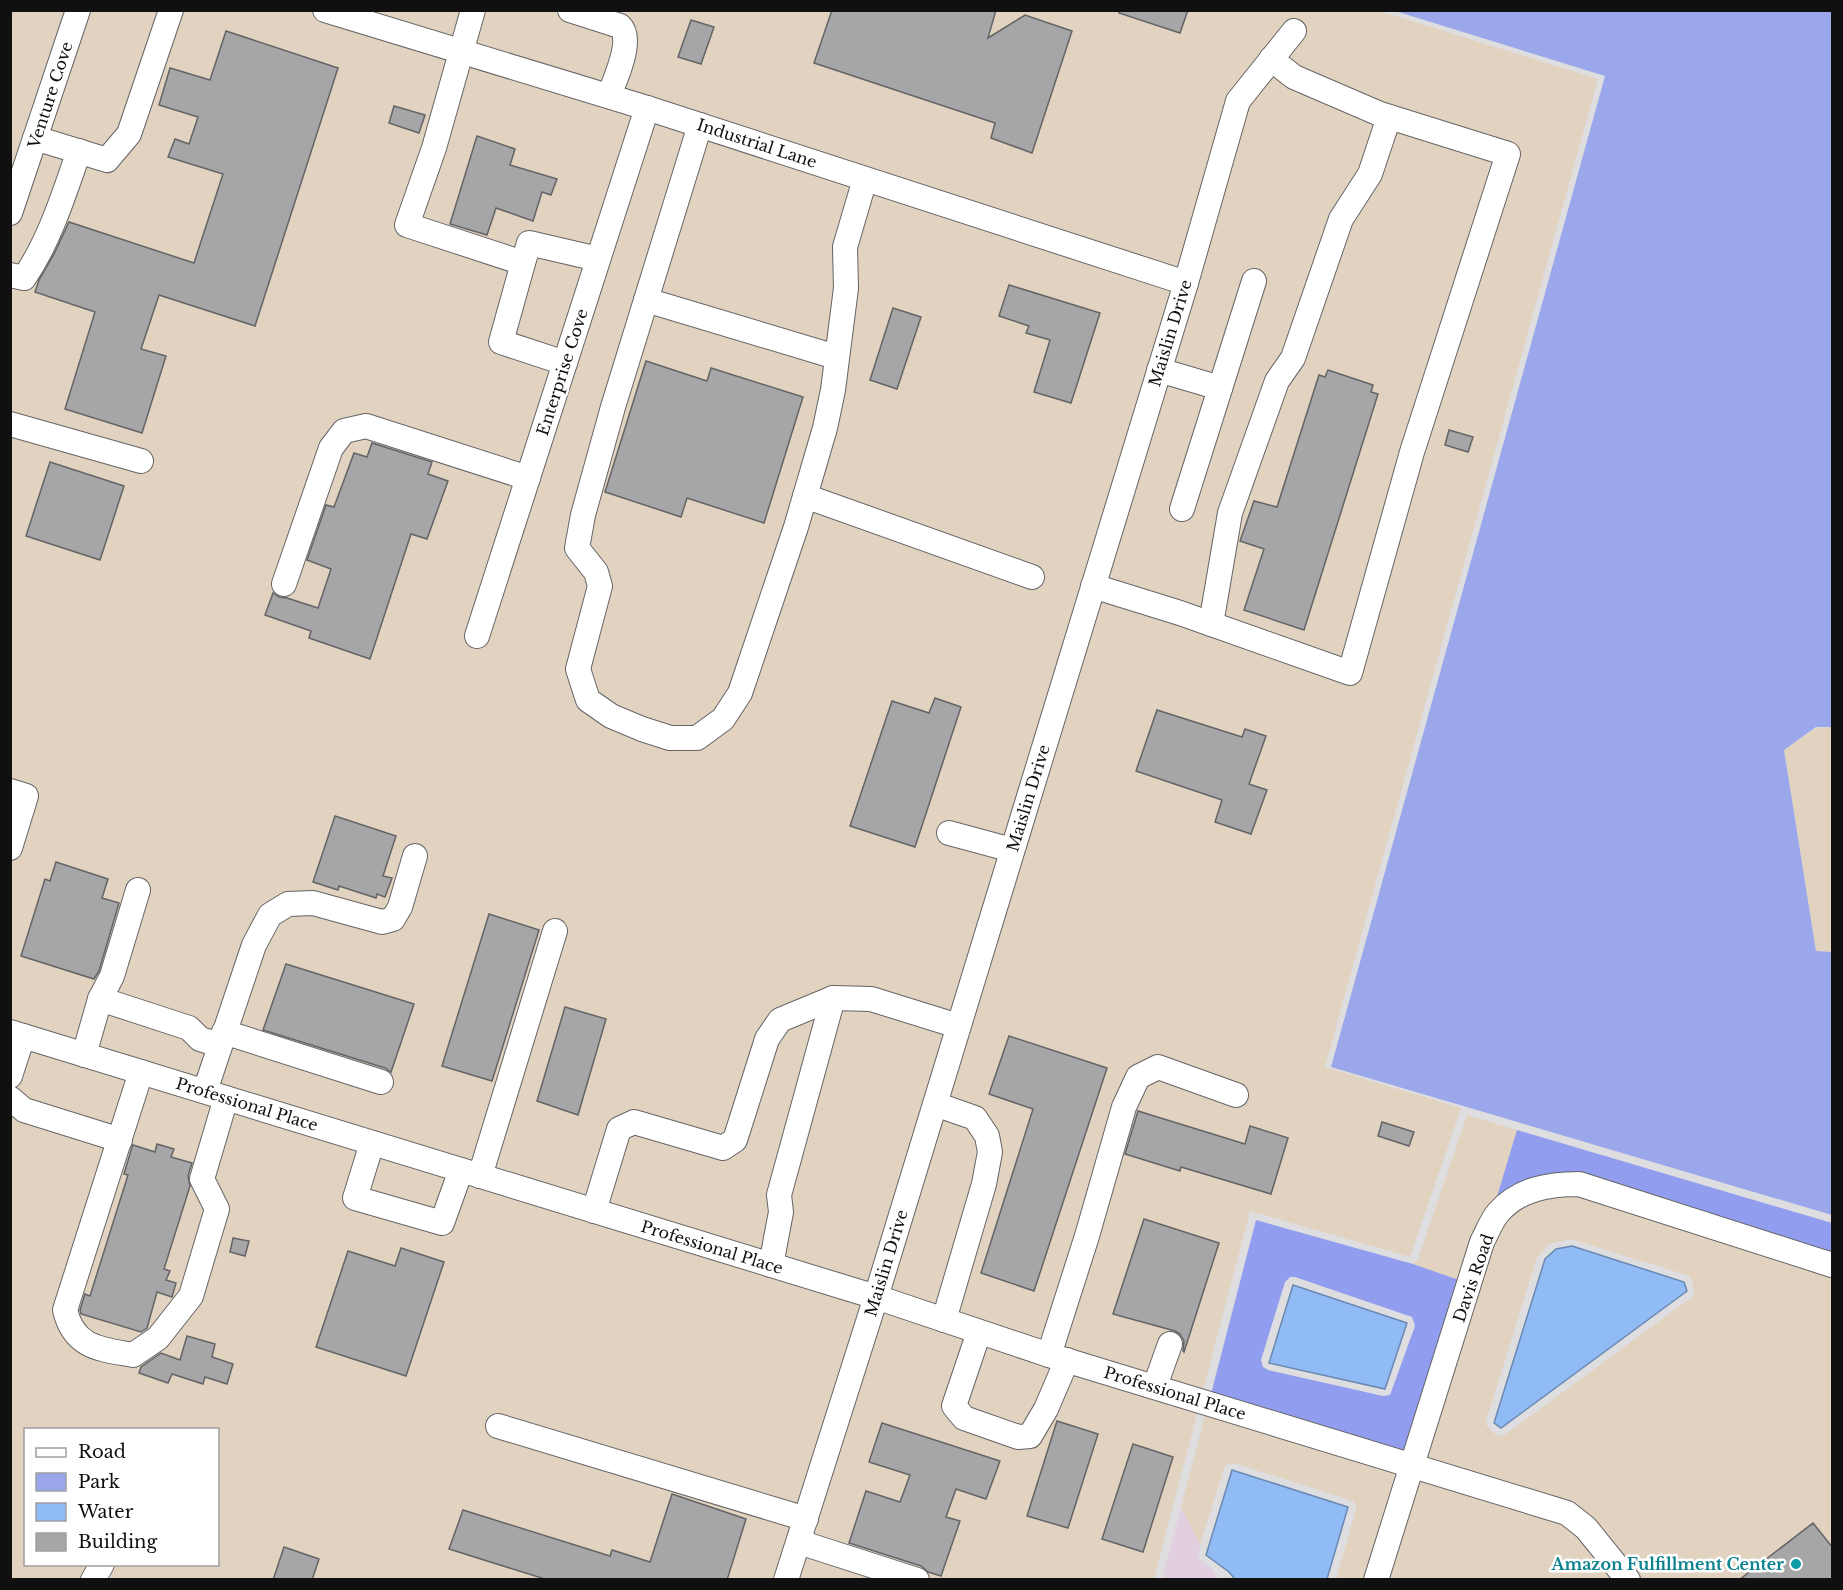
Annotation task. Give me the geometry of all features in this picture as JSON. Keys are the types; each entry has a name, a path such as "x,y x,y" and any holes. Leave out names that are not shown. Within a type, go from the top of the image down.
{"street":[{"name":"Venture Cove","path":"10,213 78,10"},
{"path":"35,138 107,160 129,134 171,10"},
{"path":"473,10 434,148 407,225 523,263"},
{"path":"570,10 620,26 625,32 627,42 609,96"},
{"name":"Industrial Lane","path":"328,11 647,108 1186,283"},
{"name":"Maislin Drive","path":"786,1580 876,1297 1186,283 1238,101 1294,31"},
{"path":"1093,586 1211,624 1350,673 1412,452 1508,154 1389,117 1294,77 1271,59"},
{"name":"Enterprise Cove","path":"477,636 647,108"},
{"path":"1211,624 1230,513 1277,381 1293,358 1341,219 1370,174 1389,117"},
{"path":"700,125 583,515 577,549 596,572 600,586 578,669 588,700 611,716 670,738 697,738 723,719 740,693 825,428 833,390 846,288 845,247 865,179"},
{"path":"10,275 24,278 35,262 60,205 79,152"},
{"path":"565,363 501,342 529,243 598,259"},
{"path":"1182,509 1254,281"},
{"path":"646,300 836,357"},
{"path":"1159,370 1220,388"},
{"path":"10,424 141,461"},
{"path":"284,584 331,448 344,431 366,426 528,478"},
{"path":"805,496 1032,577"},
{"path":"10,791 26,796 10,848"},
{"path":"950,833 1012,850"},
{"path":"141,1072 65,1310 69,1325 90,1346 133,1355 158,1338 191,1296 217,1209 202,1179 216,1095 222,1038 254,945 270,915 288,904 313,903 382,922 393,919 400,907 415,856"},
{"path":"84,1054 100,999 112,976 138,890"},
{"path":"372,1143 355,1198 442,1223 470,1173 555,931"},
{"path":"771,1265 781,1212 779,1195 833,998"},
{"path":"594,1211 619,1129 634,1122 723,1148 735,1140 767,1039 780,1020 833,998 871,999 958,1026"},
{"path":"100,999 189,1028 200,1039 222,1038 381,1082"},
{"path":"10,1076 16,1034"},
{"name":"Professional Place","path":"16,1034 876,1297 1058,1358 1567,1513 1586,1528 1629,1580"},
{"path":"979,1332 954,1406 964,1418 1018,1437 1030,1436 1046,1409 1087,1236 1124,1107 1138,1077 1158,1067 1236,1095"},
{"path":"10,1098 24,1110 120,1140"},
{"path":"935,1104 975,1118 987,1136 990,1152 984,1184 944,1320"},
{"name":"Davis Road","path":"1376,1580 1482,1242 1498,1213 1522,1194 1553,1184 1578,1184 1833,1265"},
{"path":"1155,1386 1170,1344"},
{"path":"498,1426 802,1530 917,1580"},
{"path":"93,1580 101,1566"}],"shaded area":[{"path":"1376,10 1598,79 1325,1067 1461,1108 1410,1257 1250,1211 1154,1579 11,1580 11,11"},
{"path":"1832,727 1832,952 1816,951 1784,750 1816,728"},
{"path":"1467,1115 1517,1130 1495,1203 1459,1280 1413,1264 1418,1259"},
{"path":"1517,1130 1832,1223 1832,1256 1581,1176 1495,1203"},
{"path":"1577,1193 1832,1274 1832,1579 1387,1580 1491,1246 1506,1219 1527,1201","holes":["1570,1239 1687,1275 1691,1279 1695,1292 1692,1297 1506,1434 1500,1436 1495,1434 1486,1425 1537,1257 1549,1244"]},
{"path":"1256,1220 1413,1264 1459,1280 1405,1454 1211,1394","holes":["1290,1277 1412,1317 1415,1326 1390,1395 1383,1396 1263,1367 1261,1360 1285,1282"]},
{"path":"1206,1411 1400,1471 1366,1579 1336,1579 1356,1510 1353,1501 1234,1463 1227,1464 1224,1468 1200,1545 1181,1507"},
{"path":"1181,1507 1200,1545 1198,1558 1213,1570 1217,1579 1162,1580"}],"green space":[{"path":"1395,11 1832,11 1832,727 1816,727 1784,750 1816,951 1832,952 1832,1215 1331,1067 1605,76"}],"water":[{"path":"1572,1246 1684,1282 1687,1291 1501,1428 1494,1423 1545,1259 1556,1249"},
{"path":"1293,1285 1407,1323 1385,1389 1269,1363"},
{"path":"1232,1470 1348,1507 1327,1579 1235,1579 1206,1555"}],"building":[{"path":"832,10 996,10 988,38 1025,15 1072,31 1032,153 991,138 995,123 814,63"},
{"path":"1119,10 1188,10 1180,33 1119,13"},
{"path":"691,20 714,27 701,64 678,57"},
{"path":"226,31 338,68 255,326 159,295 141,349 166,356 142,433 65,409 95,312 35,292 39,280 69,222 194,263 223,174 168,157 175,139 189,144 198,117 159,105 170,68 210,80"},
{"path":"394,106 425,115 419,133 389,123"},
{"path":"477,136 515,149 510,165 557,179 551,195 542,192 533,221 496,208 487,235 450,224"},
{"path":"1009,285 1100,313 1071,403 1034,392 1050,340 1026,333 1029,326 999,316"},
{"path":"893,308 921,317 897,389 870,380"},
{"path":"646,361 707,381 711,368 803,397 764,523 687,498 681,517 605,492"},
{"path":"1328,370 1373,385 1371,392 1378,394 1304,630 1244,610 1264,549 1240,541 1254,501 1277,507 1319,375 1325,377"},
{"path":"1449,430 1473,437 1468,452 1445,445"},
{"path":"372,443 432,462 428,474 448,481 427,539 411,534 370,659 309,638 311,631 265,615 273,593 279,597 318,608 331,569 307,560 326,505 334,507 354,453 367,457"},
{"path":"50,462 124,486 100,560 26,536"},
{"path":"935,698 961,707 915,847 850,826 892,701 929,713"},
{"path":"1157,710 1242,737 1245,729 1266,736 1249,784 1267,790 1251,834 1215,822 1222,800 1136,771"},
{"path":"335,816 396,836 383,876 392,878 385,897 377,894 376,898 339,886 338,890 313,882"},
{"path":"56,862 108,879 102,898 119,903 99,971 94,979 21,956 45,879 50,881"},
{"path":"489,914 539,930 492,1081 442,1066"},
{"path":"286,964 414,1004 391,1072 385,1068 263,1030"},
{"path":"565,1007 606,1019 578,1115 537,1101"},
{"path":"1009,1036 1107,1068 1034,1291 981,1273 1033,1109 989,1094"},
{"path":"1138,1111 1245,1144 1250,1126 1288,1138 1271,1194 1181,1167 1180,1171 1125,1154"},
{"path":"1382,1122 1414,1132 1409,1146 1378,1136"},
{"path":"157,1144 174,1149 171,1157 192,1163 188,1176 190,1186 164,1269 170,1271 166,1280 176,1283 172,1297 157,1292 147,1328 141,1332 81,1314 80,1310 85,1294 90,1296 128,1175 124,1174 132,1147 133,1145 155,1152"},
{"path":"1144,1219 1219,1243 1184,1352 1184,1341 1175,1331 1113,1314"},
{"path":"233,1238 249,1241 245,1256 230,1252"},
{"path":"401,1248 444,1262 406,1376 316,1347 348,1251 395,1266"},
{"path":"187,1336 215,1344 212,1357 233,1364 227,1384 205,1377 203,1384 172,1374 168,1383 139,1373 141,1367 161,1353 180,1360"},
{"path":"1057,1421 1098,1434 1068,1528 1027,1516"},
{"path":"882,1423 1000,1461 986,1499 956,1489 946,1517 960,1521 941,1576 928,1572 921,1566 849,1543 866,1491 900,1502 910,1475 869,1462"},
{"path":"1133,1444 1173,1457 1143,1552 1102,1539"},
{"path":"672,1494 746,1519 727,1580 548,1580 449,1549 463,1510 610,1556 612,1550 650,1562"},
{"name":"Amazon Fulfillment Center","path":"1813,1523 1833,1548 1833,1580 1739,1580"},
{"path":"284,1547 319,1559 312,1580 273,1580"}],"place":[{"name":"Amazon Fulfillment Center","path":"1796,1564"}]}
